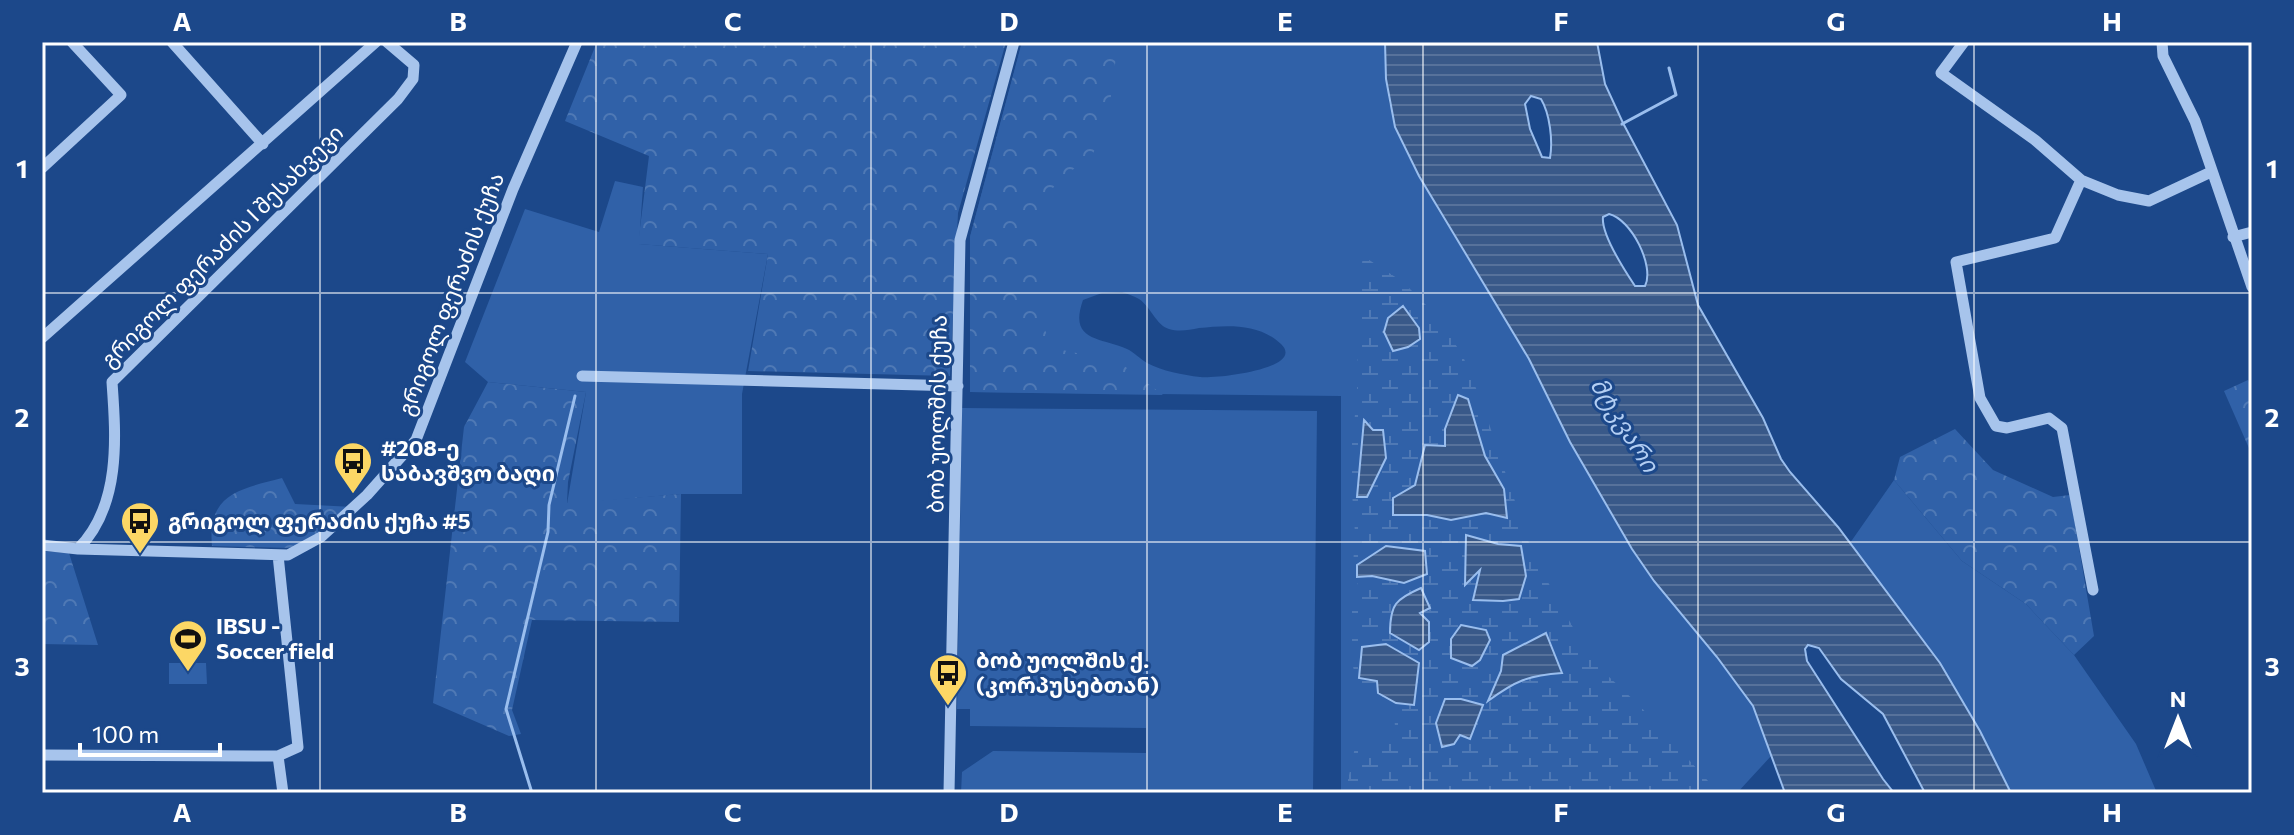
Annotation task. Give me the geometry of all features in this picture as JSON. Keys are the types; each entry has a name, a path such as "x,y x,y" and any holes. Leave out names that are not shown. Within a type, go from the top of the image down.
{"street":[{"path":"42,168 121,95 72,42"},
{"path":"172,42 263,144"},
{"name":"გრიგოლ ფერაძის I შესახვევი","path":"78,549 93,534 110,492 116,430 112,382 398,99 413,79 414,65 387,42"},
{"name":"გრიგოლ ფერაძის ქუჩა","path":"42,545 78,549 288,555 321,537 367,495 416,440 513,189 577,42"},
{"name":"ბობ უოლშის ქუჩა","path":"949,793 960,240 1014,42"},
{"path":"1964,42 1941,73 2035,140 2081,180 2118,195 2149,201 2211,172"},
{"path":"2162,42 2163,56 2195,121 2252,287"},
{"path":"42,338 263,144 370,44"},
{"path":"2081,180 2055,238 1956,262 1980,398 1996,426 2007,428 2049,418 2062,428 2093,590"},
{"path":"2233,237 2252,232"},
{"path":"582,376 958,386"},
{"path":"42,755 278,756 298,747 278,555"},
{"path":"278,756 283,793"}],"green space":[{"path":"597,42 1006,42 958,213 950,376 748,371 768,254 638,244 649,156 565,121"},
{"path":"1022,42 1385,42 1389,103 1437,208 1529,359 1570,442 1632,548 1654,581 1753,706 1772,755 1737,793 1341,793 1341,396 970,392 970,237","holes":["1122,292 1139,299 1169,329 1231,326 1253,329 1272,337 1286,353 1270,366 1222,376 1200,377 1159,368 1127,349 1083,331 1080,324 1083,300 1102,293"]},
{"path":"1021,46 1116,57 1109,111 1093,154 1057,182 1039,210 1036,310 1053,348 1119,362 1163,395 970,392 970,237"},
{"path":"615,181 643,187 639,244 768,254 742,394 742,494 681,494 567,504 586,392 488,382 465,362 525,209 599,232"},
{"path":"1363,256 1403,282 1432,311 1462,354 1482,403 1533,555 1591,660 1639,705 1719,793 1397,793 1387,789 1386,793 1348,793 1357,738 1386,744 1395,727 1394,713 1358,685 1352,663 1352,607 1358,585 1353,567 1352,442 1357,396 1359,285","holes":["1458,395 1468,399 1485,456 1504,489 1506,518 1486,513 1451,520 1427,515 1393,515 1393,498 1415,486 1445,446 1445,429","1498,544 1521,546 1503,601 1474,600 1481,569 1465,584 1466,561","1425,552 1427,574 1404,583 1371,576","1503,655 1561,672 1523,681 1489,699 1501,671","1419,663 1414,705 1378,681"]},
{"path":"2248,380 2252,388 2252,455 2224,391"},
{"path":"488,382 586,392 568,482 567,503 681,494 679,622 532,620 512,710 521,734 509,736 433,703 464,427"},
{"path":"962,408 1317,411 1313,793 961,793 962,772 993,751 1146,753 1146,728 970,726 970,709 957,709"},
{"path":"1955,429 1993,470 2053,497 2070,495 2094,636 2074,655 2026,604 1962,561 1894,480 1900,457"},
{"path":"282,478 295,504 353,507 314,538 290,548 212,546 212,528 221,504 241,490"},
{"path":"1894,480 1962,561 2026,604 2074,655 2136,744 2157,793 2011,793 1980,731 1850,543"},
{"path":"42,551 69,553 98,645 42,644"},
{"name":"IBSU - Soccer field","path":"169,663 206,663 207,684 169,684"}],"water":[{"name":"მტკვარი","path":"1385,42 1597,42 1605,84 1677,225 1698,305 1763,418 1781,459 1838,527 1940,663 1980,731 2011,793 1925,793 1883,714 1841,679 1819,648 1808,645 1805,649 1807,661 1894,793 1785,793 1753,706 1632,549 1570,442 1529,359 1419,176 1395,127 1386,79","holes":["1531,96 1541,99 1547,112 1551,136 1550,158 1542,157 1530,129 1525,104","1609,214 1625,225 1639,244 1647,267 1645,286 1635,286 1614,252 1603,224 1603,217"]},
{"path":"1403,306 1419,328 1420,339 1408,347 1393,351 1384,332 1388,318"},
{"path":"1458,395 1468,399 1485,456 1504,489 1507,518 1486,513 1451,520 1427,515 1393,515 1393,498 1415,485 1425,445 1445,446 1445,429"},
{"path":"1364,420 1373,430 1383,430 1386,458 1367,497 1357,497"},
{"path":"1466,535 1498,544 1521,546 1526,576 1519,599 1473,600 1480,570 1465,585"},
{"path":"1386,546 1425,551 1427,574 1404,583 1372,576 1357,577 1357,565"},
{"path":"1421,588 1430,608 1420,613 1429,622 1429,642 1419,650 1390,633 1390,623 1393,609 1400,599"},
{"path":"1461,625 1486,630 1490,640 1480,660 1472,666 1451,658 1451,639"},
{"path":"1546,633 1562,673 1523,680 1488,701 1501,671 1503,655"},
{"path":"1386,644 1419,663 1414,705 1396,703 1378,693 1377,681 1359,678 1362,647"},
{"path":"1445,699 1461,699 1483,705 1470,739 1460,735 1454,744 1442,747 1436,723"}],"waterway":[{"path":"1622,124 1676,95 1669,68"},
{"path":"532,793 506,709 548,532 549,505 575,396"}],"place":[{"name":"#208-ე საბავშვო ბაღი","path":"353,495"},
{"name":"გრიგოლ ფერაძის ქუჩა #5","path":"140,555"},
{"name":"IBSU - Soccer field","path":"188,673"},
{"name":"ბობ უოლშის ქ. (კორპუსებთან)","path":"948,707"}]}
